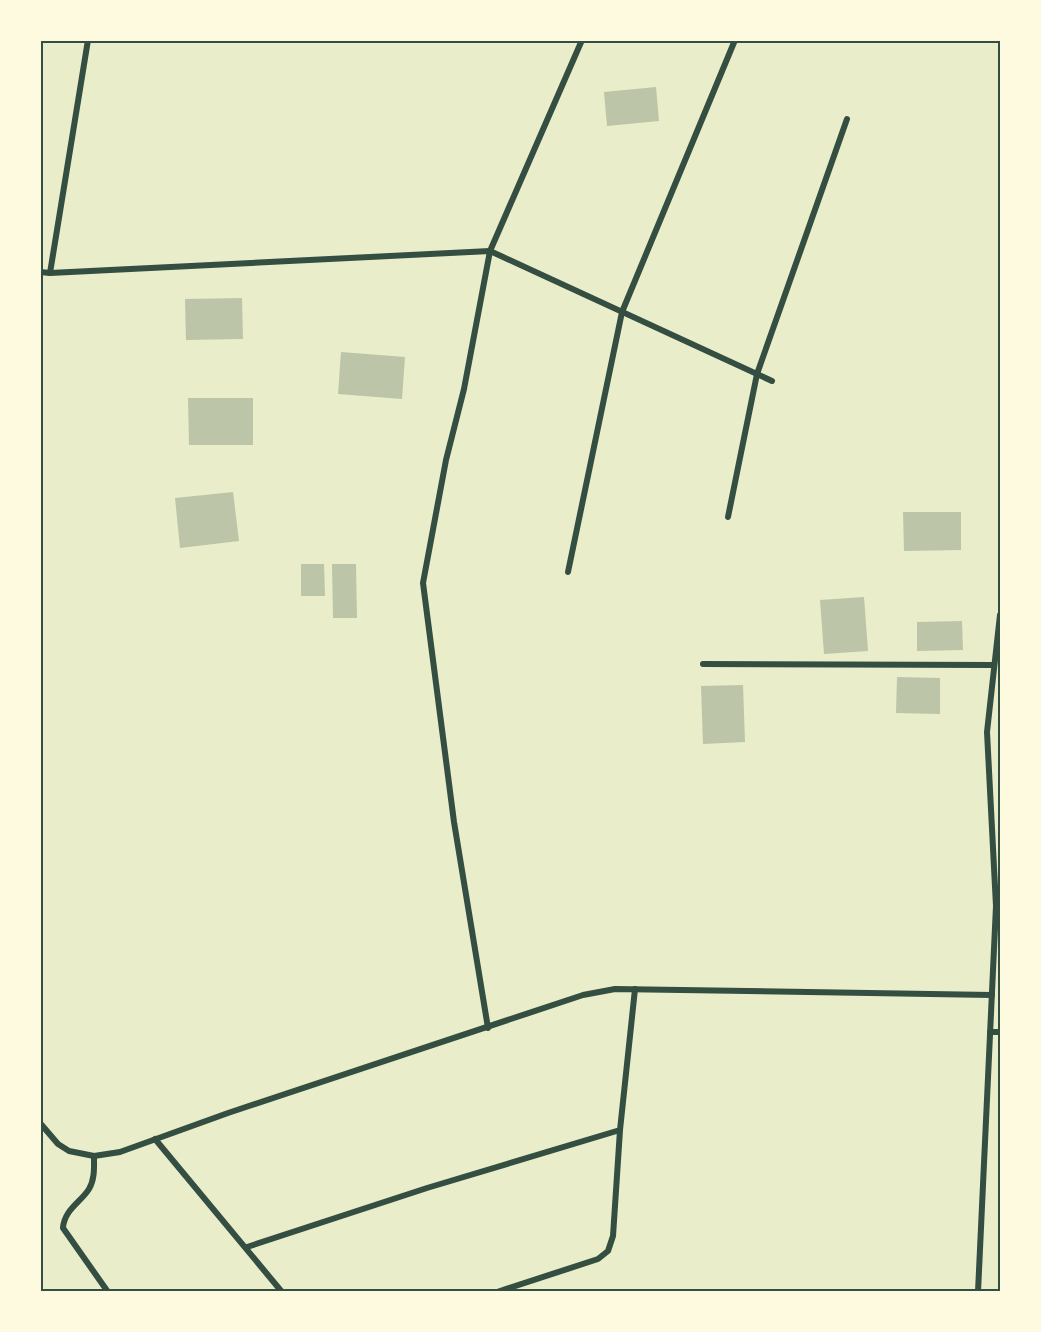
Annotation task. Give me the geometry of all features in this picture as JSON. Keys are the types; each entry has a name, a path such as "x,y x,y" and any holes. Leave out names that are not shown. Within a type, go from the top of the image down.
{"street":[{"path":"50,273 88,40"},
{"path":"488,1028 454,822 423,583 444,471 464,389 490,251 582,40"},
{"path":"568,572 622,312 735,40"},
{"path":"728,518 757,374 847,119"},
{"path":"40,272 490,251 772,381"},
{"path":"978,1292 996,906 987,732 1000,615"},
{"path":"703,664 994,665"},
{"path":"40,1124 58,1144 69,1151 94,1156 120,1152 228,1113 584,995 615,989 992,995"},
{"path":"497,1292 598,1259 608,1251 613,1236 620,1130 635,989"},
{"path":"990,1032 1000,1032"},
{"path":"247,1247 427,1188 620,1130"},
{"path":"155,1139 247,1247 282,1292"},
{"path":"94,1156 94,1172 89,1189 66,1214 63,1228 108,1292"}],"building":[{"path":"656,87 659,121 607,126 604,92"},
{"path":"242,298 243,339 186,340 185,299"},
{"path":"341,352 405,357 402,399 338,394"},
{"path":"188,398 253,398 253,445 189,445"},
{"path":"233,492 239,541 180,548 175,498"},
{"path":"903,512 961,512 961,550 904,551"},
{"path":"301,564 324,564 325,596 301,596"},
{"path":"332,564 356,564 357,618 333,618"},
{"path":"864,597 868,651 824,654 820,600"},
{"path":"962,621 963,650 917,651 917,622"},
{"path":"897,677 940,678 940,714 896,713"},
{"path":"743,685 745,742 703,744 701,686"}]}
